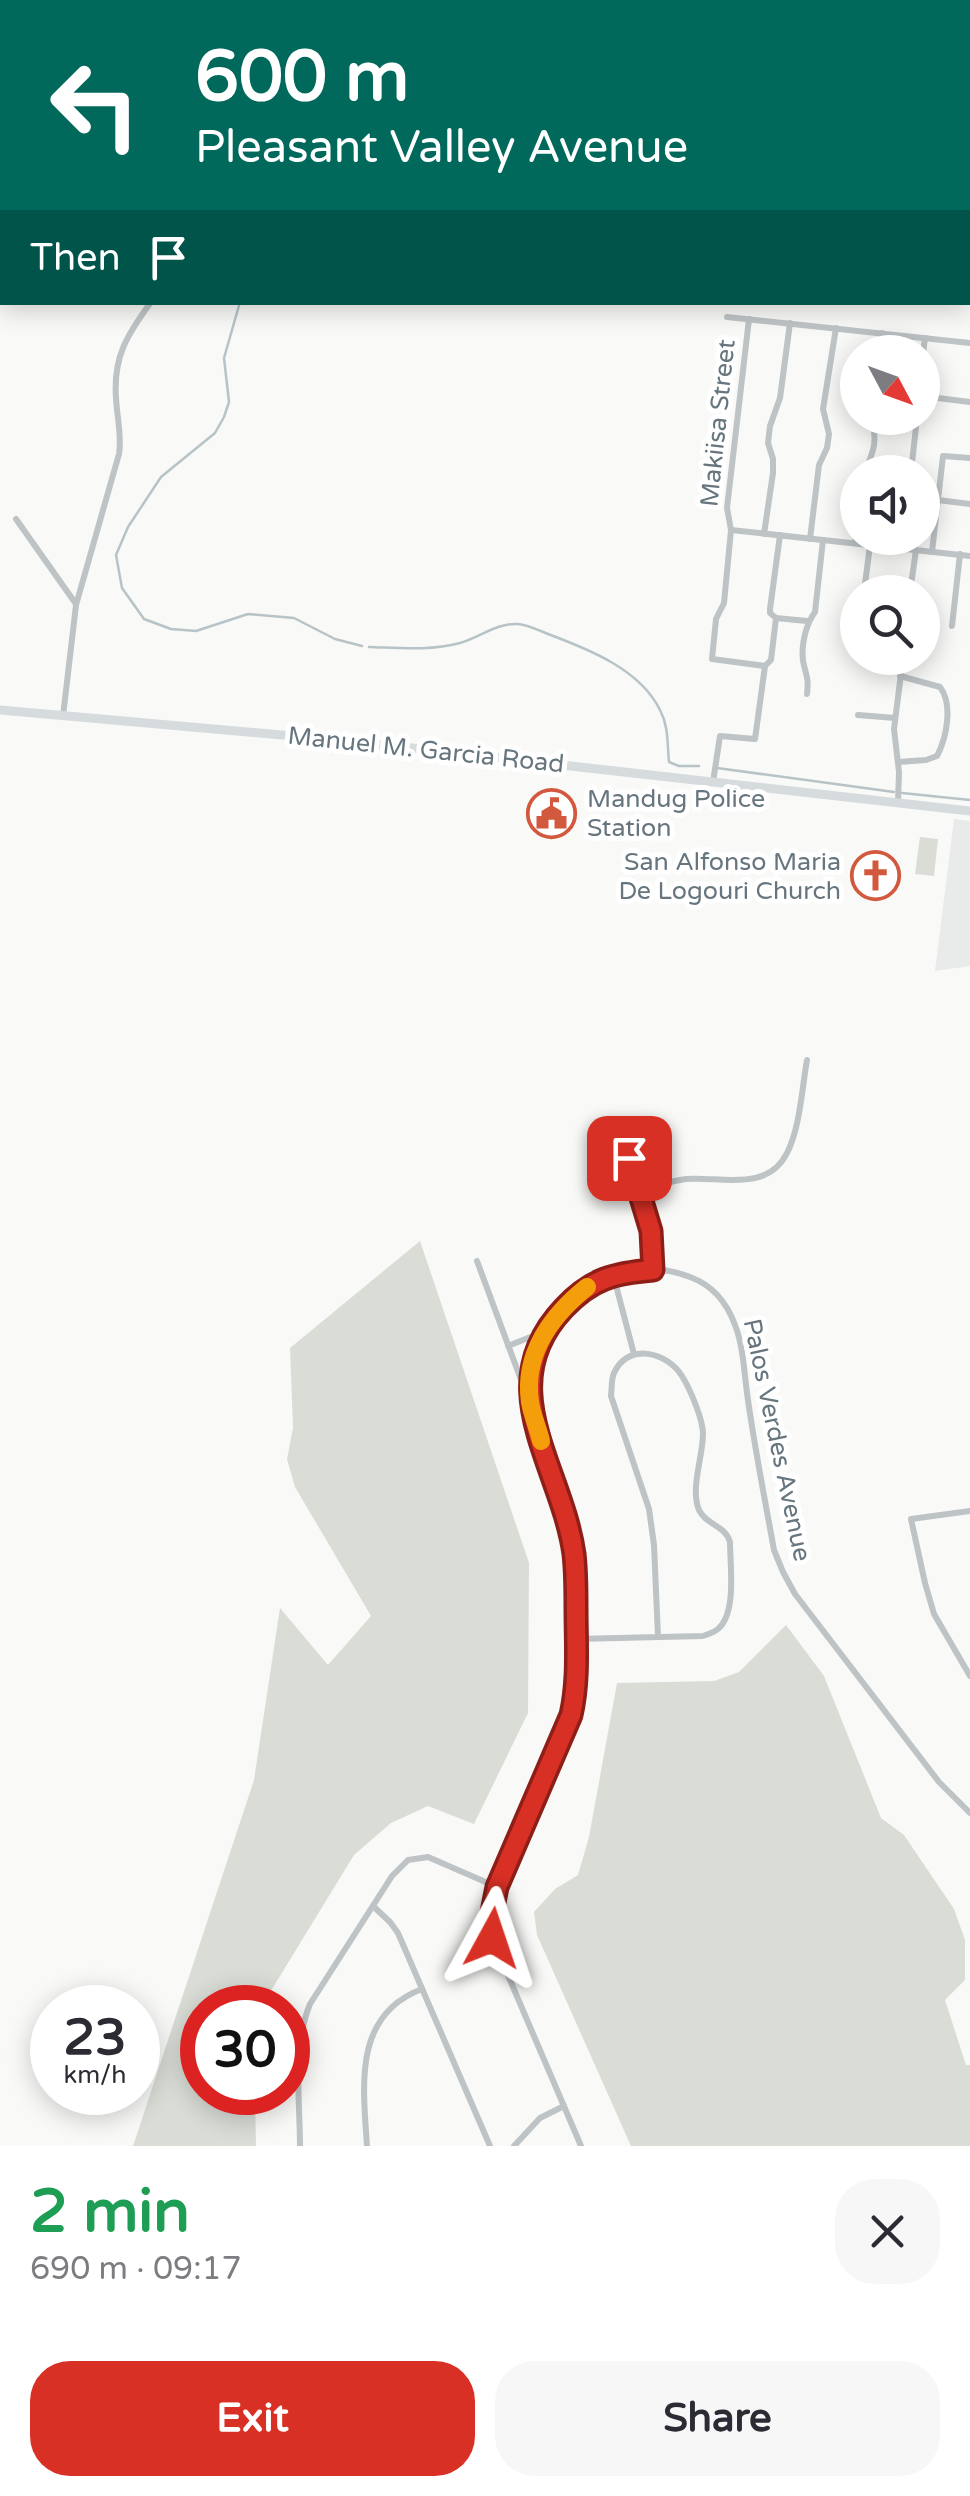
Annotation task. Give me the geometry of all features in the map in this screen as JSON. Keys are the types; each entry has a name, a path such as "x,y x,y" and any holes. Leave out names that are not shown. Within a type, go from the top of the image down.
{"main road":[{"name":"Manuel M. Garcia Road","path":"0,710 349,741 970,811"}],"street":[{"path":"63,716 76,605 119,454 115,377 118,357 148,305"},
{"path":"727,317 899,335"},
{"name":"Makiisa Street","path":"749,319 727,508 732,530 724,603 716,619 712,659 765,666"},
{"path":"764,534 773,473 768,443 780,398 790,323"},
{"path":"810,539 819,466 829,434 824,409 836,328"},
{"path":"940,340 970,343"},
{"path":"940,398 970,402"},
{"path":"940,482 943,456 970,458"},
{"path":"940,500 970,504"},
{"path":"16,520 76,605"},
{"path":"732,530 840,542"},
{"path":"780,536 770,613 776,618 807,621"},
{"path":"807,694 808,674 803,658 807,621 815,612 824,540"},
{"path":"940,553 970,556"},
{"path":"952,626 960,554"},
{"path":"712,783 720,736 755,740 776,618"},
{"path":"898,762 937,756 947,710 940,687 900,676 894,739 898,804"},
{"path":"858,715 895,718"},
{"path":"640,1192 686,1179 754,1180 780,1164 794,1132 807,1060"},
{"path":"618,1124 651,1231 653,1270"},
{"path":"478,1261 530,1402"},
{"name":"Palos Verdes Avenue","path":"581,2146 492,1938 492,1912 497,1887 575,1698 574,1555 530,1402 532,1366 544,1332 573,1298 593,1282 613,1274 668,1270 696,1279 728,1309 741,1344 774,1550 782,1572 939,1782 970,1813"},
{"path":"613,1274 634,1354"},
{"path":"508,1346 544,1332"},
{"path":"576,1639 703,1636 718,1630 728,1615 728,1534 702,1516 699,1509 703,1428 683,1377 673,1365 650,1353 634,1354 616,1369 612,1396 649,1508 658,1637"},
{"path":"970,1511 911,1519 934,1614 970,1676"},
{"path":"300,2146 298,2071 306,2013 392,1876 408,1860 428,1857 497,1887"},
{"path":"372,1906 398,1933 490,2146"},
{"path":"368,2146 363,2088 370,2043 392,2005 422,1989"},
{"path":"514,2146 540,2118 564,2106"}],"shaded area":[{"path":"954,819 970,821 970,966 935,971"},
{"path":"920,837 938,839 934,876 915,874"},
{"path":"420,1241 529,1563 528,1713 474,1824 428,1806 391,1823 354,1855 274,1985 186,1985 254,1780 280,1608 328,1665 371,1616 295,1487 287,1459 293,1428 290,1348"},
{"path":"786,1625 824,1676 881,1818 904,1835 954,1909 965,1940 965,1980 945,2000 966,2065 970,2065 970,2146 631,2146 537,1935 534,1912 555,1889 578,1875 589,1837 617,1683 714,1681 739,1672"},
{"path":"180,2004 180,2115 255,2115 256,2146 133,2146 143,2115 160,2115 160,2064"}],"waterway":[{"path":"239,305 224,358 229,402 224,417 215,433 161,477 128,527 116,555 122,588 144,619 171,629 196,631 248,614 294,618 335,639 362,646"},
{"path":"369,647 437,647 460,643 503,626 533,628 612,662 640,683 663,716 669,762 699,766"},
{"path":"717,768 894,792"},
{"path":"902,793 970,800"}],"slow traffic":[{"path":"541,1441 530,1402 535,1353 554,1318 587,1287"}],"place":[{"name":"Mandug Police Station","path":"552,813"},
{"name":"San Alfonso Maria De Logouri Church","path":"876,876"}],"route":[{"path":"492,1938 497,1887 575,1698 574,1555 530,1402 530,1380 544,1332 573,1298 593,1282 613,1274 653,1270 651,1231 629,1158"}]}
